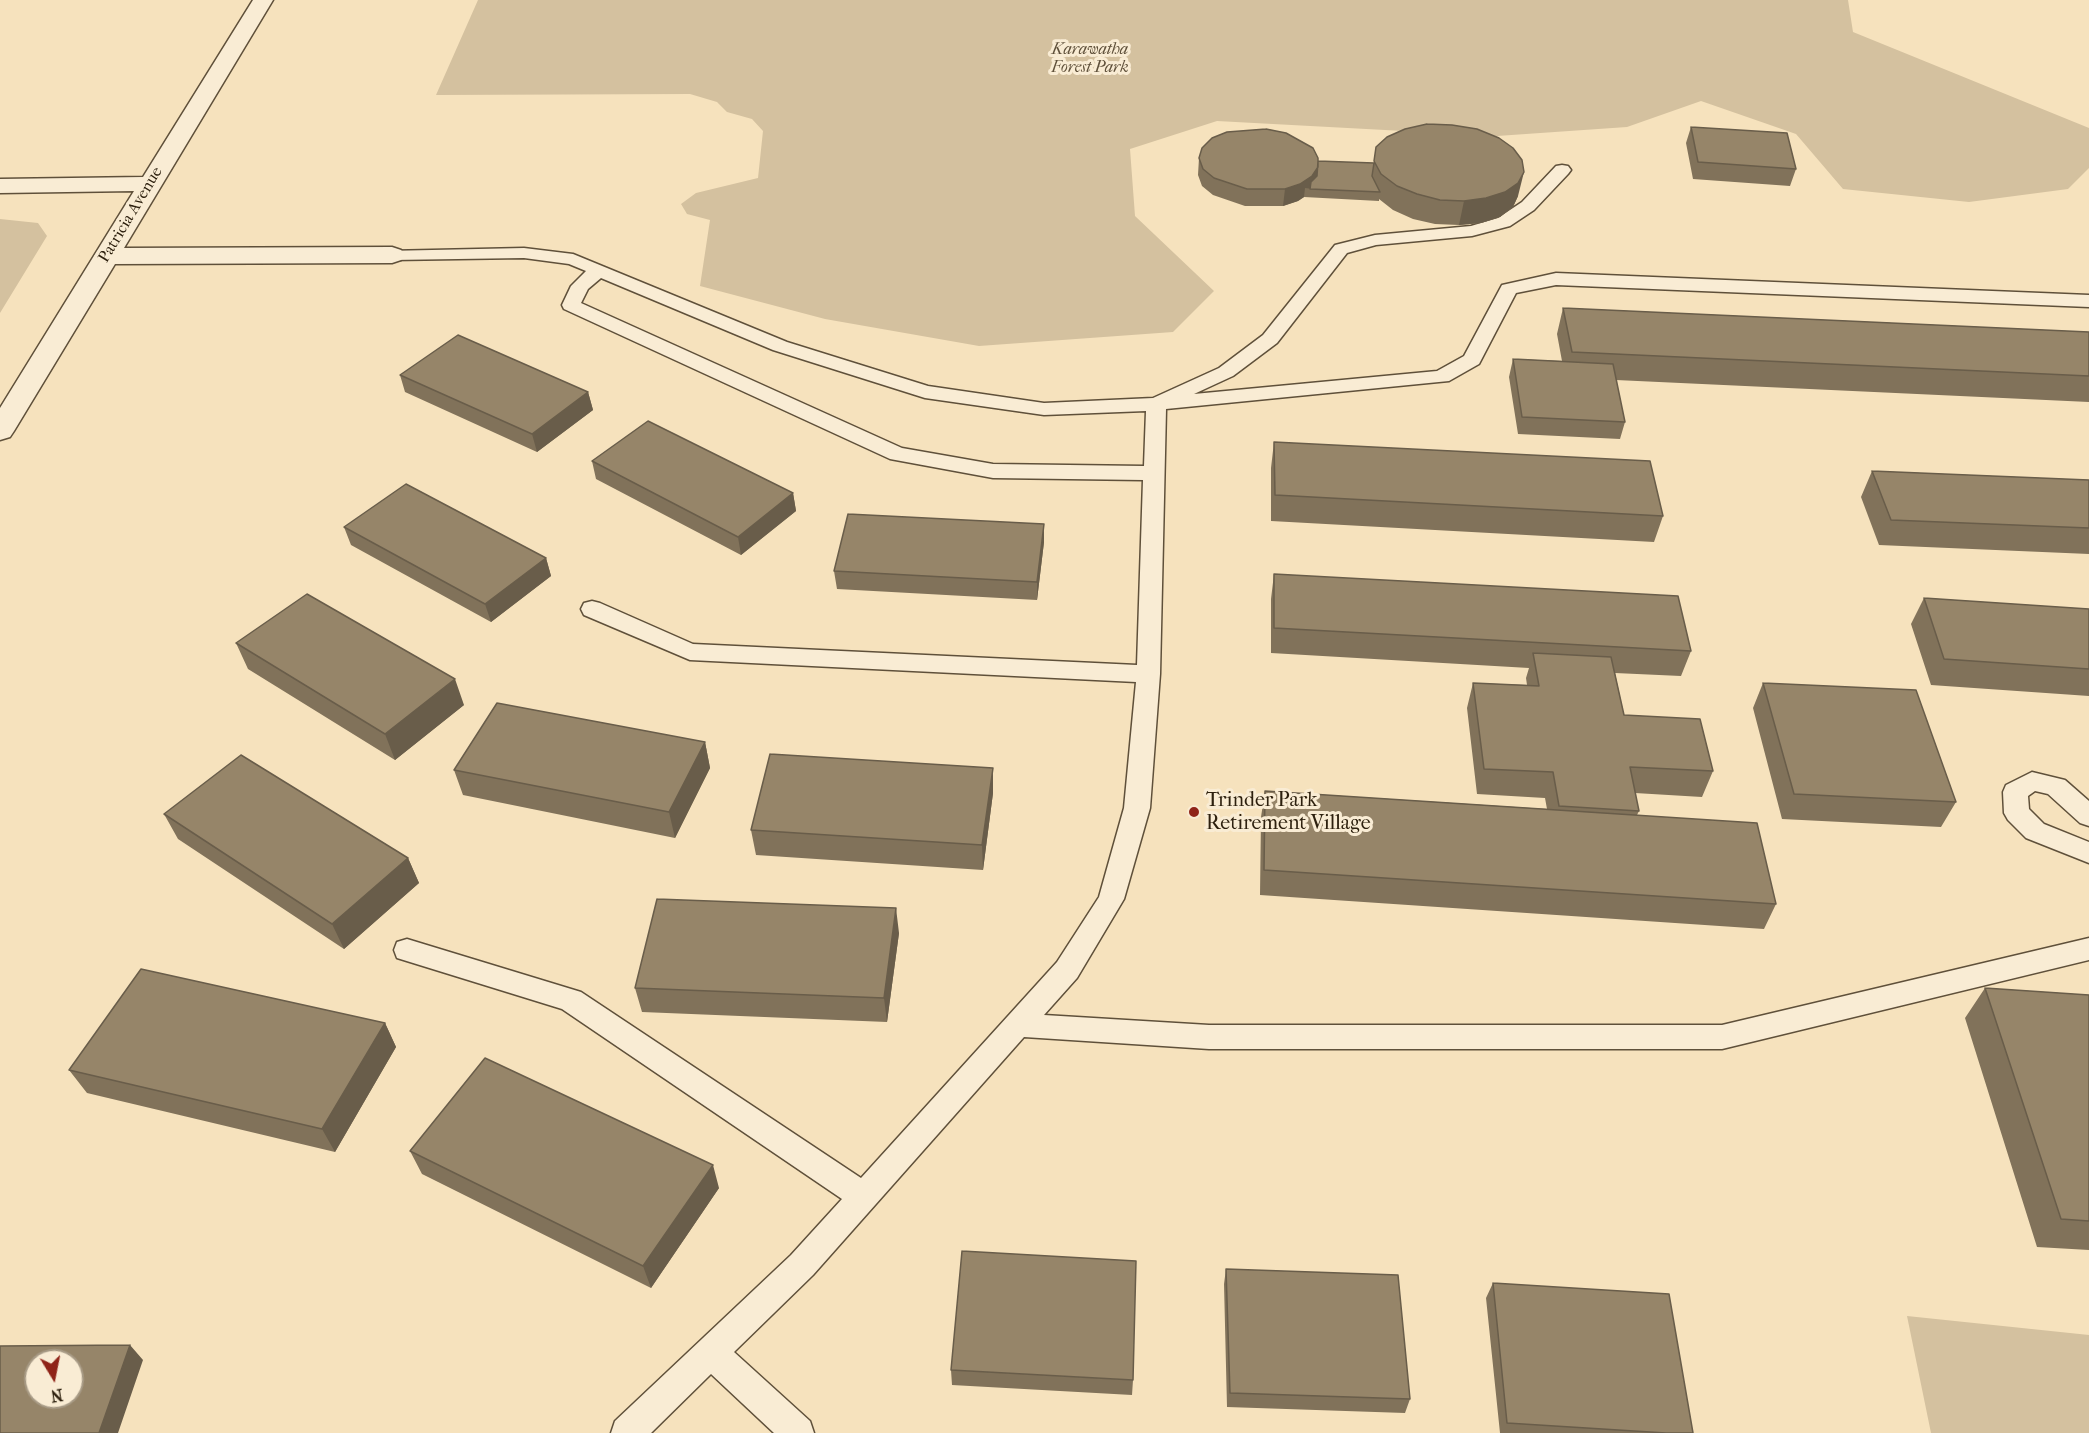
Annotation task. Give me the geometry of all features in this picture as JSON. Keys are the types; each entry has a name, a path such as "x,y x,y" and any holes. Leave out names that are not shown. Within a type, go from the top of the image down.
{"street":[{"name":"Patricia Avenue","path":"0,430 263,0"},
{"path":"0,186 150,184"},
{"path":"108,256 392,255"}],"lane":[{"path":"1156,404 1226,372 1270,339 1341,249 1375,240 1472,231 1504,222 1528,206 1562,170"},
{"path":"392,255 524,253 573,259 780,346 925,392 1044,409 1156,404 1442,377 1472,360 1509,289 1556,279 2089,301"},
{"path":"598,271 580,286 571,305 897,454 993,471 1155,473"},
{"path":"627,1433 802,1265 864,1197 1067,970 1111,899 1137,808 1148,674 1156,404"},
{"path":"592,609 690,652 1148,674"},
{"path":"2089,816 2056,787 2032,781 2015,792 2018,813 2035,831 2089,854"},
{"path":"1018,1025 1209,1037 1722,1037 2089,949"},
{"path":"407,950 571,1000 864,1197"},
{"path":"711,1353 798,1433"}],"green space":[{"name":"Karawatha Forest Park","path":"478,0 1848,0 1853,32 2089,128 2089,168 2068,189 1969,202 1843,189 1796,134 1701,101 1627,127 1497,136 1217,121 1130,149 1135,216 1214,291 1173,332 979,346 825,319 700,286 710,220 687,214 681,204 696,193 758,178 763,131 752,119 727,112 717,102 690,94 436,95"},
{"path":"0,219 38,223 47,236 0,313"},
{"path":"1907,1316 2089,1335 2089,1433 1931,1433"}],"building":[{"path":"1427,124 1477,129 1499,138 1513,148 1522,160 1524,172 1518,183 1505,192 1464,201 1440,200 1397,186 1381,174 1374,161 1376,147 1387,137 1405,129"},
{"path":"1691,127 1787,133 1796,169 1698,162"},
{"path":"1266,129 1286,133 1313,148 1318,158 1318,167 1312,176 1300,184 1285,189 1247,189 1214,178 1203,169 1199,158 1202,148 1212,138 1227,132"},
{"path":"1318,161 1374,163 1372,176 1380,192 1310,189 1311,182 1317,176"},
{"path":"1563,308 2089,332 2089,376 1572,352"},
{"path":"458,335 588,392 532,434 400,375"},
{"path":"1513,359 1613,364 1625,422 1522,417"},
{"path":"648,421 793,493 738,537 592,461"},
{"path":"1274,442 1650,461 1663,516 1275,495"},
{"path":"1872,471 2089,480 2089,528 1891,520"},
{"path":"406,484 546,558 485,604 344,527"},
{"path":"848,514 1044,524 1037,582 834,571"},
{"path":"1274,574 1678,596 1691,651 1274,628"},
{"path":"307,594 455,679 385,734 236,643"},
{"path":"1924,598 2089,609 2089,669 1944,659"},
{"path":"1533,653 1611,657 1624,715 1700,719 1713,771 1630,767 1639,811 1559,806 1553,772 1484,769 1473,683 1539,686"},
{"path":"1763,683 1916,690 1956,802 1794,794"},
{"path":"497,703 705,742 669,812 454,770"},
{"path":"770,754 993,768 982,845 751,830"},
{"path":"241,755 408,858 332,924 164,814"},
{"path":"1265,791 1757,823 1776,904 1264,870"},
{"path":"657,899 896,908 884,998 635,988"},
{"path":"141,969 385,1023 322,1129 69,1070"},
{"path":"1985,988 2089,995 2089,1221 2061,1219"},
{"path":"485,1058 713,1165 643,1266 410,1151"},
{"path":"962,1251 1136,1261 1133,1380 951,1370"},
{"path":"1226,1269 1398,1275 1410,1399 1230,1393"},
{"path":"1493,1283 1669,1294 1693,1433 1507,1423"},
{"path":"130,1345 99,1433 0,1433 0,1346"}],"place":[{"name":"Trinder Park Retirement Village","path":"1194,812"}]}
